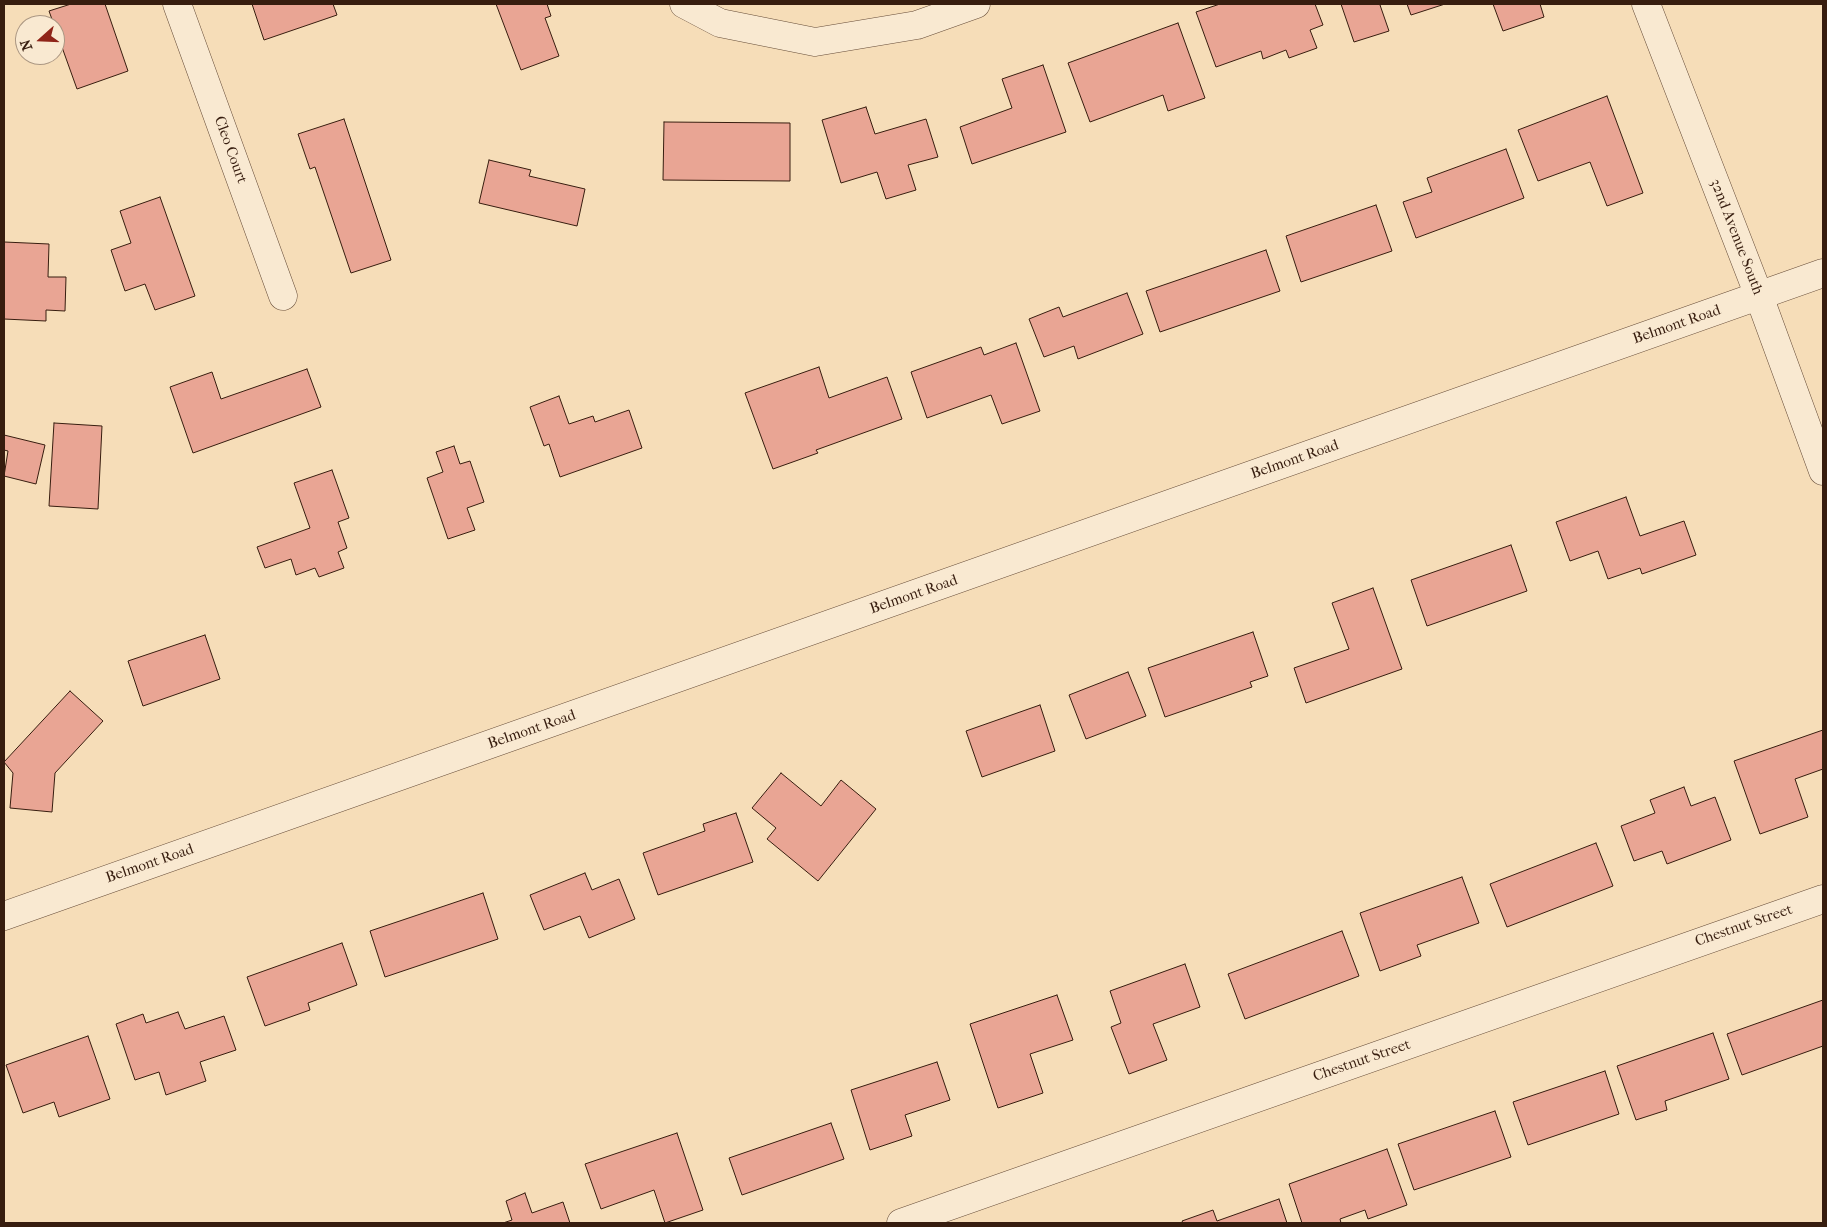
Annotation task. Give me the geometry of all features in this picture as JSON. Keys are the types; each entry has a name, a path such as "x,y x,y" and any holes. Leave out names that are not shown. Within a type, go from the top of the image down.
{"street":[{"name":"Cleo Court","path":"177,4 283,296"},
{"path":"684,4 720,24 814,42 917,25 976,4"},
{"name":"32nd Avenue South","path":"1646,4 1759,296 1823,471"},
{"name":"Belmont Road","path":"4,916 1823,273"},
{"name":"Chestnut Street","path":"901,1223 1823,898"}],"building":[{"path":"71,4 105,4 128,71 77,89 65,56 65,15 50,15 49,11"},
{"path":"252,4 333,4 337,15 264,40"},
{"path":"496,4 547,4 551,16 545,18 559,56 521,70"},
{"path":"1220,4 1315,4 1323,25 1310,30 1317,48 1289,58 1286,50 1263,59 1261,51 1216,67 1196,12"},
{"path":"1341,4 1382,4 1380,5 1389,31 1354,42"},
{"path":"1407,4 1445,4 1411,15"},
{"path":"1493,4 1540,4 1544,17 1503,31"},
{"path":"1178,23 1205,98 1168,111 1163,95 1090,122 1068,63"},
{"path":"1043,65 1066,132 972,164 960,127 1012,108 1002,79"},
{"path":"1607,96 1643,193 1607,206 1590,162 1538,181 1518,130"},
{"path":"866,107 875,134 926,119 938,157 908,165 916,190 886,199 877,172 841,183 822,120"},
{"path":"344,119 391,260 351,273 315,167 310,169 298,134"},
{"path":"664,122 790,123 790,181 663,180"},
{"path":"1506,149 1524,198 1416,238 1403,202 1432,192 1427,178"},
{"path":"489,160 531,170 529,176 585,189 577,226 479,203"},
{"path":"160,197 195,296 155,310 145,284 125,291 111,250 131,243 120,211"},
{"path":"1376,205 1392,251 1301,282 1286,236"},
{"path":"4,242 49,244 48,277 66,277 65,311 46,310 46,321 4,319"},
{"path":"1266,250 1280,291 1160,332 1146,291"},
{"path":"1127,293 1143,334 1078,359 1074,346 1044,357 1029,319 1059,307 1063,317"},
{"path":"1016,343 1040,411 1002,424 991,395 927,418 911,372 981,347 984,355"},
{"path":"819,367 829,398 887,377 902,419 816,450 818,453 773,469 745,393"},
{"path":"307,369 321,407 193,453 170,387 212,372 221,399"},
{"path":"559,396 569,424 593,416 595,422 629,410 642,448 560,477 549,444 544,446 530,407"},
{"path":"54,423 102,426 98,509 49,506"},
{"path":"4,435 45,445 36,484 4,476 8,451 4,450"},
{"path":"454,446 460,464 470,461 484,502 467,508 475,530 448,539 427,478 443,472 436,452"},
{"path":"332,470 349,518 338,522 347,548 338,552 344,568 319,577 315,568 296,575 291,559 265,568 257,547 310,528 294,483"},
{"path":"1626,497 1640,536 1684,521 1696,555 1642,574 1640,568 1608,579 1598,551 1570,561 1556,522"},
{"path":"1511,545 1527,591 1427,626 1411,580"},
{"path":"1373,588 1402,669 1306,703 1294,668 1349,649 1332,603"},
{"path":"1253,632 1268,676 1250,682 1252,687 1165,717 1148,668"},
{"path":"205,635 220,679 143,706 128,661"},
{"path":"1128,672 1146,716 1086,739 1069,695"},
{"path":"70,691 103,721 55,773 52,812 10,808 13,773 4,762"},
{"path":"1040,705 1055,751 982,777 966,731"},
{"path":"1823,730 1823,769 1795,779 1808,817 1760,834 1734,761"},
{"path":"781,773 821,806 841,780 876,809 818,881 767,839 776,828 752,808"},
{"path":"1684,787 1691,806 1715,797 1731,840 1667,864 1662,851 1634,861 1621,826 1655,813 1650,800"},
{"path":"736,813 753,862 658,895 643,853 705,831 703,824"},
{"path":"1596,843 1613,886 1507,927 1490,884"},
{"path":"585,873 592,890 619,879 635,919 589,938 580,916 544,930 530,895"},
{"path":"1462,877 1479,923 1417,945 1421,956 1380,971 1360,913"},
{"path":"483,893 498,939 385,977 370,931"},
{"path":"1342,931 1359,976 1245,1019 1228,974"},
{"path":"342,943 357,985 308,1003 310,1010 265,1026 247,977"},
{"path":"1185,964 1200,1007 1153,1024 1167,1060 1129,1074 1111,1027 1121,1023 1110,991"},
{"path":"1057,995 1073,1040 1030,1054 1043,1093 998,1108 970,1024"},
{"path":"1823,1000 1823,1046 1742,1075 1727,1034"},
{"path":"178,1012 185,1029 224,1016 236,1050 200,1062 206,1081 166,1095 159,1072 135,1080 116,1024 143,1014 146,1023"},
{"path":"1713,1033 1729,1079 1665,1101 1667,1110 1636,1120 1617,1066"},
{"path":"88,1036 110,1099 59,1117 54,1102 23,1113 6,1065"},
{"path":"937,1062 950,1100 905,1115 912,1136 870,1150 851,1090"},
{"path":"1605,1071 1619,1114 1528,1145 1513,1102"},
{"path":"1495,1111 1511,1157 1414,1190 1398,1144"},
{"path":"831,1123 844,1159 742,1195 729,1158"},
{"path":"677,1133 703,1210 665,1223 654,1190 601,1209 585,1164"},
{"path":"1387,1149 1407,1205 1368,1219 1365,1210 1340,1219 1341,1223 1302,1223 1289,1184"},
{"path":"525,1193 532,1213 563,1202 570,1223 503,1223 512,1220 506,1201"},
{"path":"1279,1199 1287,1223 1183,1223 1182,1221 1213,1210 1217,1221"}]}
